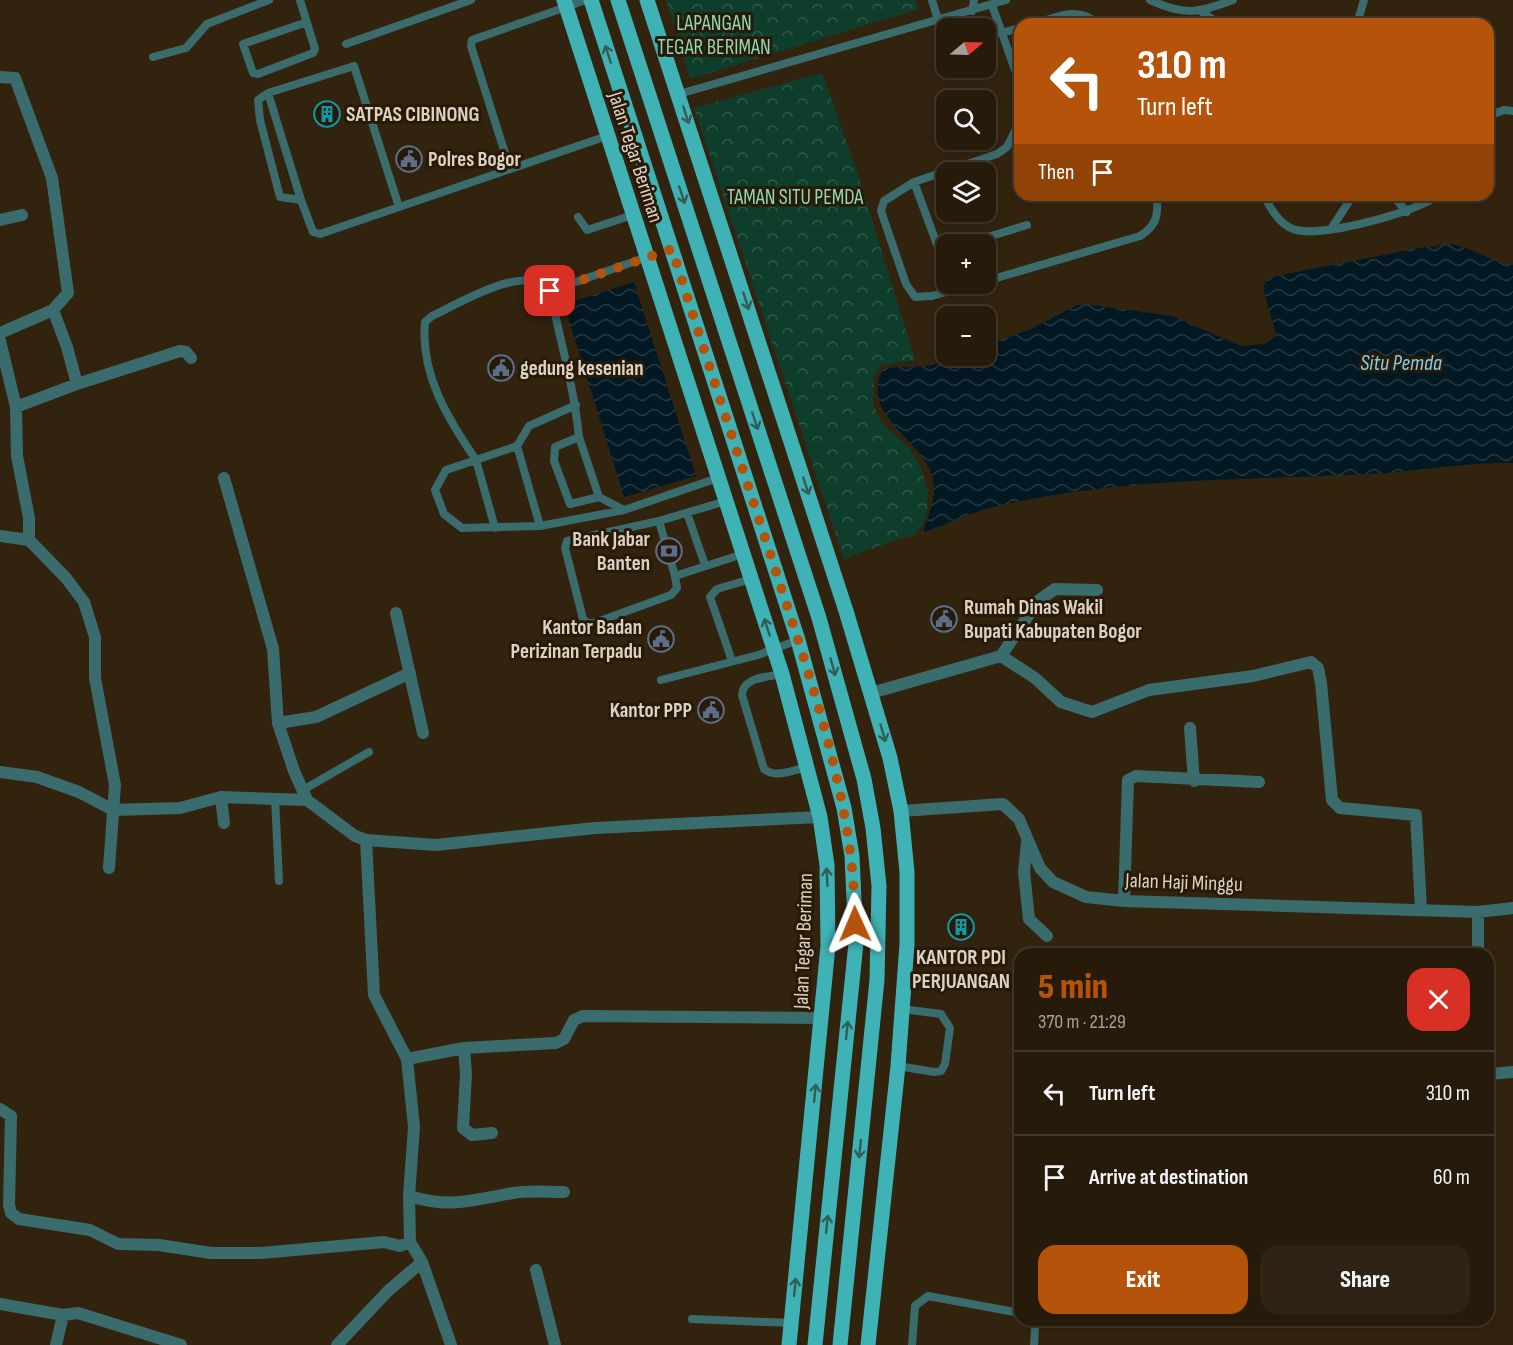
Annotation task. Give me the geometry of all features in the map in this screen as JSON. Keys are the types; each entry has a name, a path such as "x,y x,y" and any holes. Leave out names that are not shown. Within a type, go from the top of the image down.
{"main road":[{"name":"Jalan Tegar Beriman","path":"591,0 798,640 844,808 855,905 853,976 815,1345"},
{"name":"Jalan Tegar Beriman","path":"618,0 819,618 864,779 879,886 877,980 840,1345"},
{"path":"647,0 846,610 890,758 901,811 906,872 907,944 898,1066 868,1345"},
{"name":"Jalan Tegar Beriman","path":"565,3 782,674 820,817 829,905 822,1018 789,1345"},
{"path":"647,257 672,249"},
{"path":"717,389 741,381"},
{"path":"819,618 846,610"}],"street":[{"path":"0,77 15,78 52,178 68,293 52,310 0,333"},
{"path":"0,220 22,214"},
{"path":"52,310 67,347 76,384"},
{"path":"0,341 16,407 17,456 29,518 29,540"},
{"path":"16,407 76,384 180,351 191,358"},
{"path":"224,478 273,649 279,723 294,771 305,795 355,836 366,840 436,845 596,828 820,817"},
{"path":"2,534 29,540 66,578 84,602 95,637 95,678 114,785 109,868"},
{"path":"871,693 1001,656 1038,601 1055,589 1097,590"},
{"path":"396,613 423,734"},
{"path":"1001,656 1035,678 1061,702 1092,712 1149,690 1253,675 1311,662 1318,668 1321,683 1332,800 1340,808 1416,815 1421,910"},
{"path":"279,723 316,717 410,673"},
{"path":"1190,728 1194,781"},
{"path":"0,772 45,780 79,792 114,810 180,808 221,797 275,798 305,795"},
{"path":"1124,900 1128,780 1136,777 1258,782"},
{"path":"221,797 224,823"},
{"name":"Jalan Haji Minggu","path":"901,811 1003,804 1019,819 1040,868 1053,882 1086,897 1478,912 1513,908"},
{"path":"366,840 374,995 407,1059 414,1127 409,1196 410,1242 422,1262 451,1345"},
{"path":"1027,841 1024,872 1029,918 1047,936"},
{"path":"1478,912 1478,948"},
{"path":"407,1059 464,1048 556,1043 564,1039 574,1020 583,1016 822,1018"},
{"path":"464,1048 466,1074 463,1128 472,1135 492,1133"},
{"path":"1494,1074 1513,1072"},
{"path":"0,1109 11,1116 9,1205 11,1213 19,1219 90,1230 118,1244 159,1245 211,1253 261,1253 384,1242 400,1246 410,1242"},
{"path":"409,1196 432,1203 464,1204 515,1192 564,1192"},
{"path":"337,1345 388,1291 422,1262"},
{"path":"537,1270 555,1345"},
{"path":"0,1304 63,1315 78,1312 181,1345"},
{"path":"56,1345 63,1315"}],"lane":[{"path":"153,57 186,48 207,24 269,0"},
{"path":"300,0 307,22 315,49 313,53 258,75 253,73 243,44 307,22"},
{"path":"346,44 471,0"},
{"path":"510,169 471,46 472,40 565,3 586,0"},
{"path":"932,0 937,18"},
{"path":"972,11 974,0"},
{"path":"946,18 1006,0"},
{"path":"1150,0 1184,10 1202,12 1211,18"},
{"path":"1202,12 1233,0"},
{"path":"1360,18 1364,0"},
{"path":"992,5 1014,68"},
{"path":"1055,18 1073,13 1088,18"},
{"path":"679,94 936,21"},
{"path":"1001,33 1014,30"},
{"path":"301,200 280,197 258,100 268,93 354,66 399,207"},
{"path":"268,93 301,200 313,232 320,234 607,136"},
{"path":"1494,114 1504,110 1513,111"},
{"path":"936,291 915,297 906,284 881,211 884,201 914,182 997,154 1006,147 1014,132"},
{"path":"914,182 936,234"},
{"path":"996,278 1140,236 1150,230 1158,218 1157,201"},
{"path":"1267,201 1286,225 1307,232 1407,212 1428,201"},
{"path":"1397,201 1407,212"},
{"path":"1330,229 1348,203"},
{"path":"578,217 583,229 587,230 633,214"},
{"path":"996,234 1027,225"},
{"path":"550,291 647,257"},
{"path":"495,528 476,460 449,420 430,376 425,322 432,316 511,280 535,278 546,285 550,291 576,405 579,437 599,497"},
{"path":"576,405 529,426 517,446 446,470 435,490 444,514 462,528 540,526 624,510 718,478"},
{"path":"579,437 555,447 554,461 570,504 599,497 624,510"},
{"path":"517,446 540,526"},
{"path":"659,521 677,588 671,595 594,623 588,623 584,619 565,548 567,541 659,521 726,501"},
{"path":"687,513 705,566"},
{"path":"675,576 743,554"},
{"path":"732,661 710,597 717,589 751,579"},
{"path":"661,680 774,650 798,640"},
{"path":"782,674 747,683 742,687 754,740 764,769 770,774 808,767"},
{"path":"305,795 369,752"},
{"path":"275,798 279,881"},
{"path":"898,1066 934,1072 941,1071 945,1064 950,1028 941,1014 902,1010"},
{"path":"912,1345 915,1306 928,1296 1014,1312"},
{"path":"692,1319 792,1323"},
{"path":"1034,1326 1034,1345"}],"green space":[{"name":"LAPANGAN TEGAR BERIMAN","path":"666,0 915,0 918,9 690,79"},
{"name":"TAMAN SITU PEMDA","path":"822,73 858,174 915,360 881,365 874,377 873,404 881,422 909,448 921,467 928,492 927,511 922,526 913,536 898,539 844,559 694,108"}],"water":[{"name":"Situ Pemda","path":"1451,244 1513,265 1513,463 1373,474 1230,479 1088,490 994,507 922,533 930,512 934,482 925,462 893,424 878,398 878,384 884,368 936,364 936,366 996,366 996,342 1031,329 1077,305 1085,304 1172,316 1241,346 1265,344 1276,335 1263,288 1271,277 1419,248"},
{"path":"634,282 696,476 624,497 564,304"}],"place":[{"name":"SATPAS CIBINONG","path":"327,114"},
{"name":"Polres Bogor","path":"409,159"},
{"name":"gedung kesenian","path":"501,368"},
{"name":"Bank Jabar Banten","path":"669,551"},
{"name":"Rumah Dinas Wakil Bupati Kabupaten Bogor","path":"944,619"},
{"name":"Kantor Badan Perizinan Terpadu","path":"661,639"},
{"name":"Kantor PPP","path":"711,710"},
{"name":"KANTOR PDI PERJUANGAN","path":"961,927"}],"route":[{"path":"550,291 672,249 798,640 837,780 852,856 855,924"}]}
